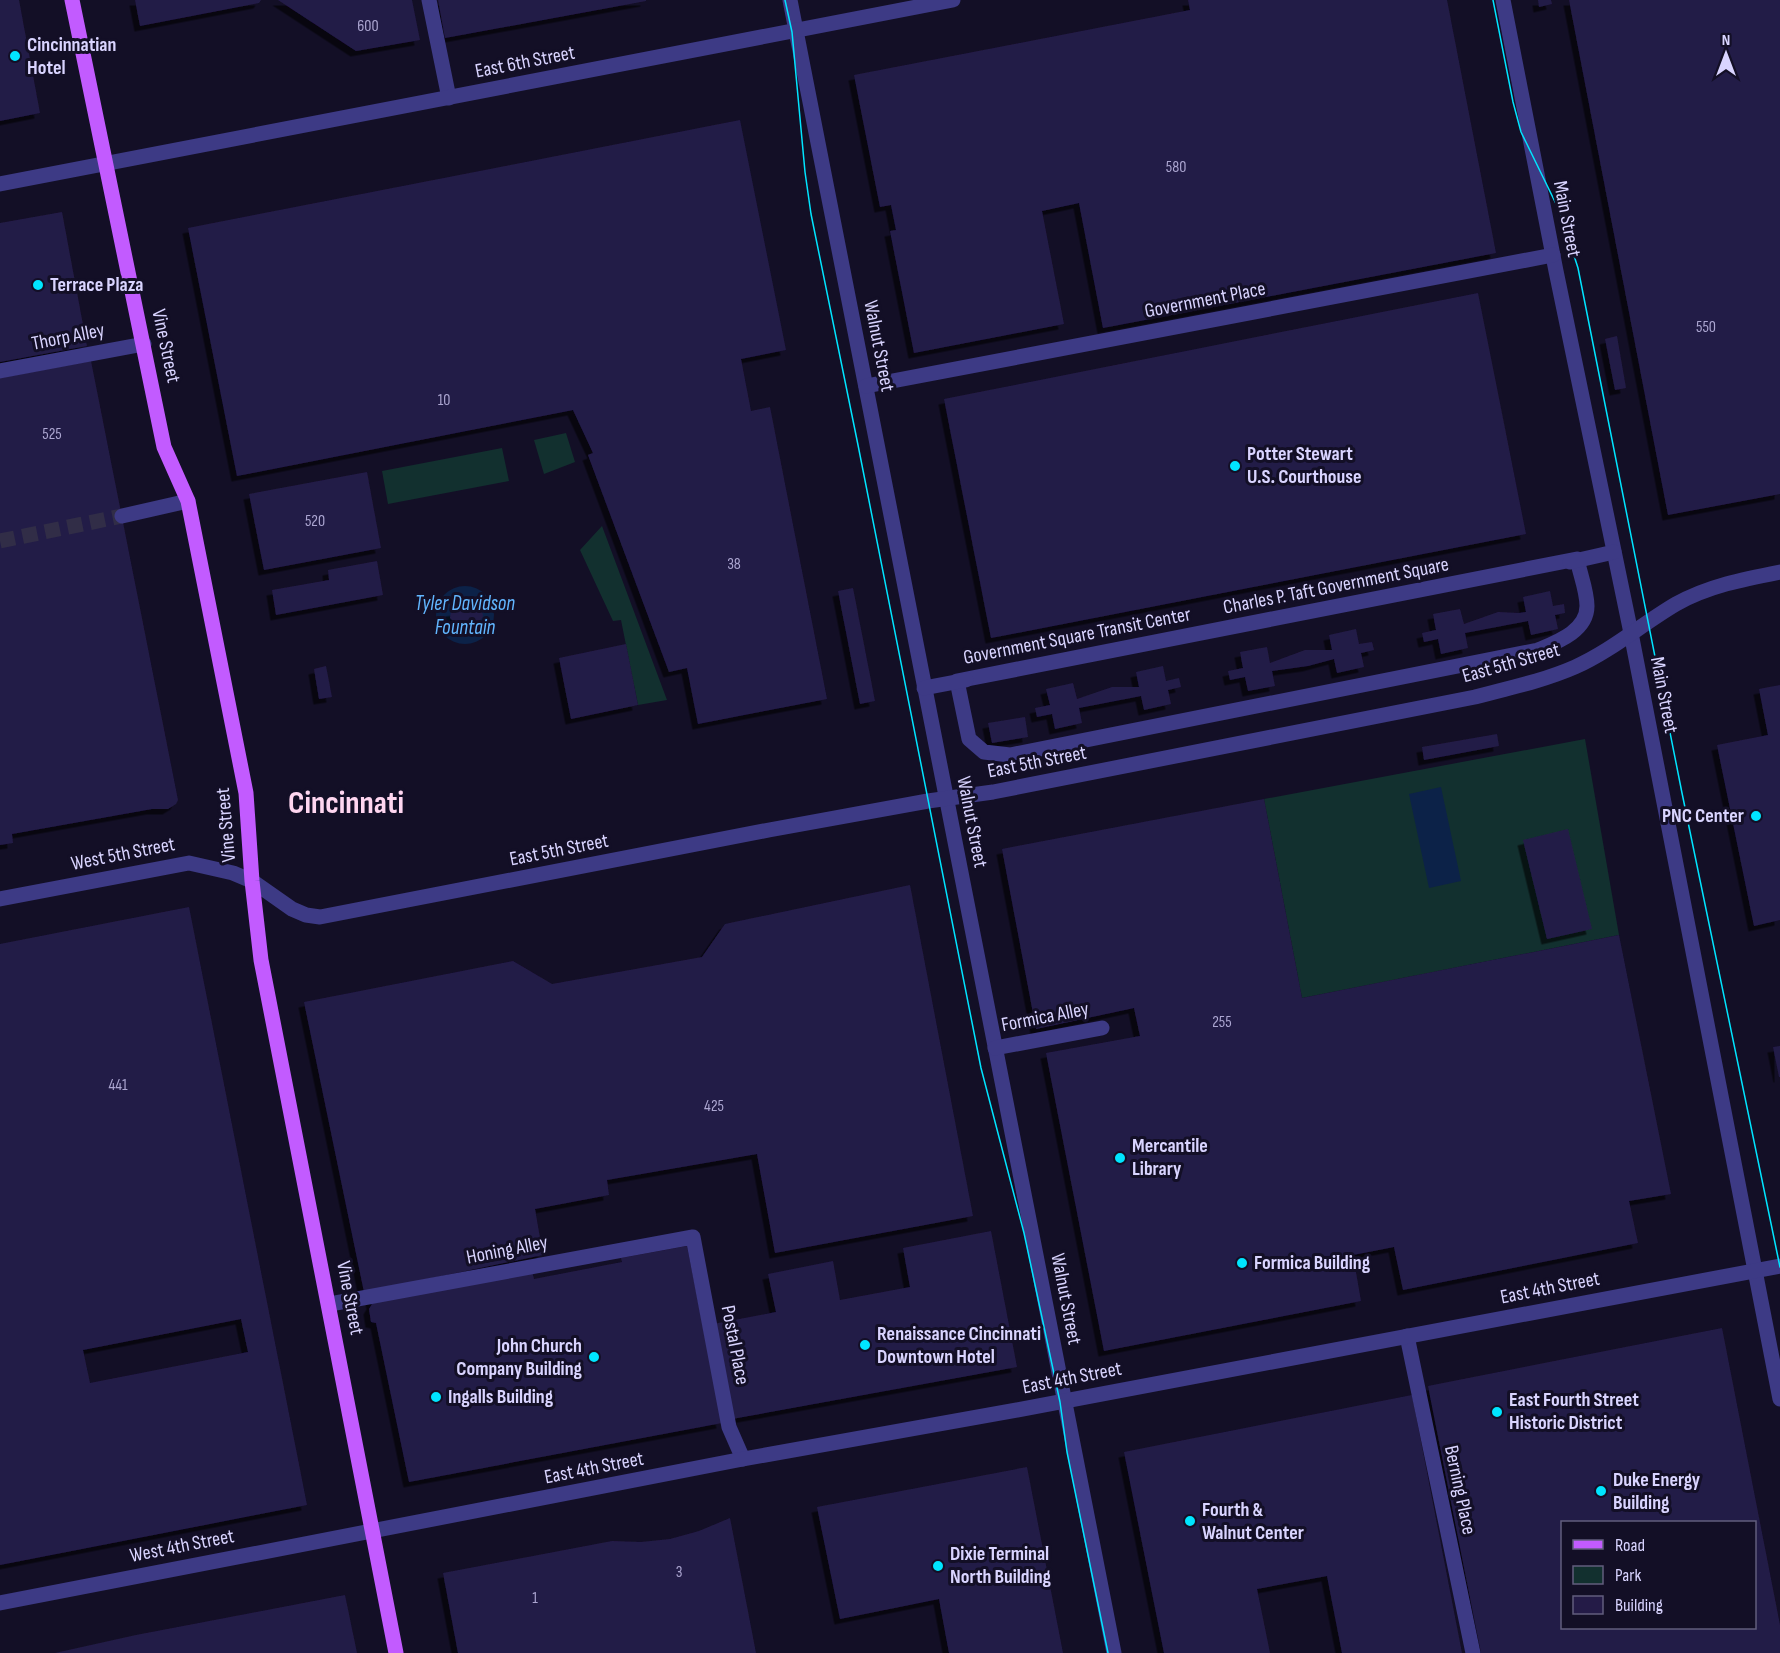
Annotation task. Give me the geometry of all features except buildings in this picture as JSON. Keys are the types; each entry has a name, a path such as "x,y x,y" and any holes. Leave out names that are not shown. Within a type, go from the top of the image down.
{"main road":[{"name":"Vine Street","path":"72,0 164,447 188,501 246,793 252,881 261,960 396,1653"}],"street":[{"path":"429,0 449,98"},
{"name":"Walnut Street","path":"790,0 1114,1653"},
{"name":"East 6th Street","path":"0,184 954,0"},
{"name":"Main Street","path":"1503,0 1631,633 1780,1399"},
{"name":"Government Place","path":"866,386 1553,255"},
{"name":"Thorp Alley","path":"0,371 144,344"},
{"path":"122,516 188,501"},
{"name":"Charles P. Taft Government Square","path":"924,688 1614,552"},
{"name":"Government Square Transit Center","path":"957,681 969,739 984,752 1010,755 1022,753 1538,650 1566,639 1584,618 1587,605 1577,560"},
{"name":"East 5th Street","path":"252,881 292,909 306,915 320,916 769,830 993,792 1475,697 1526,684 1576,667 1677,604 1711,588 1780,572"},
{"name":"West 5th Street","path":"0,898 189,862 233,873 252,881"},
{"name":"Formica Alley","path":"995,1048 1102,1028"},
{"name":"Honing Alley","path":"330,1305 693,1237"},
{"name":"Postal Place","path":"693,1237 729,1427 743,1459"},
{"name":"East 4th Street","path":"372,1532 743,1459 1065,1401 1780,1266"},
{"name":"Berning Place","path":"1407,1336 1473,1653"},
{"name":"West 4th Street","path":"0,1603 372,1532"}],"green space":[{"path":"566,433 575,462 544,474 534,440"},
{"path":"502,448 509,481 388,504 382,471"},
{"path":"602,526 667,700 638,705 621,620 613,621 580,550"},
{"path":"1585,739 1619,935 1302,998 1264,799"}],"water":[{"name":"Tyler Davidson Fountain","path":"465,586 481,591 489,599 494,615 489,631 481,639 465,644 449,639 441,631 436,615 441,599 449,591"},
{"path":"1441,787 1461,881 1429,888 1409,794"}],"tunnel":[{"path":"0,541 122,516"}],"tram line":[{"path":"785,0 792,32 811,214 981,1068 1024,1233 1060,1402 1067,1452 1108,1653"},
{"path":"1493,0 1521,132 1560,212 1578,268 1682,793 1780,1267"}],"place":[{"name":"Cincinnatian Hotel","path":"15,56"},
{"name":"Terrace Plaza","path":"38,285"},
{"name":"Potter Stewart U.S. Courthouse","path":"1235,466"},
{"name":"PNC Center","path":"1756,816"},
{"name":"Mercantile Library","path":"1120,1158"},
{"name":"Formica Building","path":"1242,1263"},
{"name":"Renaissance Cincinnati Downtown Hotel","path":"865,1345"},
{"name":"John Church Company Building","path":"594,1357"},
{"name":"Ingalls Building","path":"436,1397"},
{"name":"East Fourth Street Historic District","path":"1497,1412"},
{"name":"Duke Energy Building","path":"1601,1491"},
{"name":"Fourth & Walnut Center","path":"1190,1521"},
{"name":"Dixie Terminal North Building","path":"938,1566"}],"district":[{"name":"Cincinnati","path":"346,803"}]}
